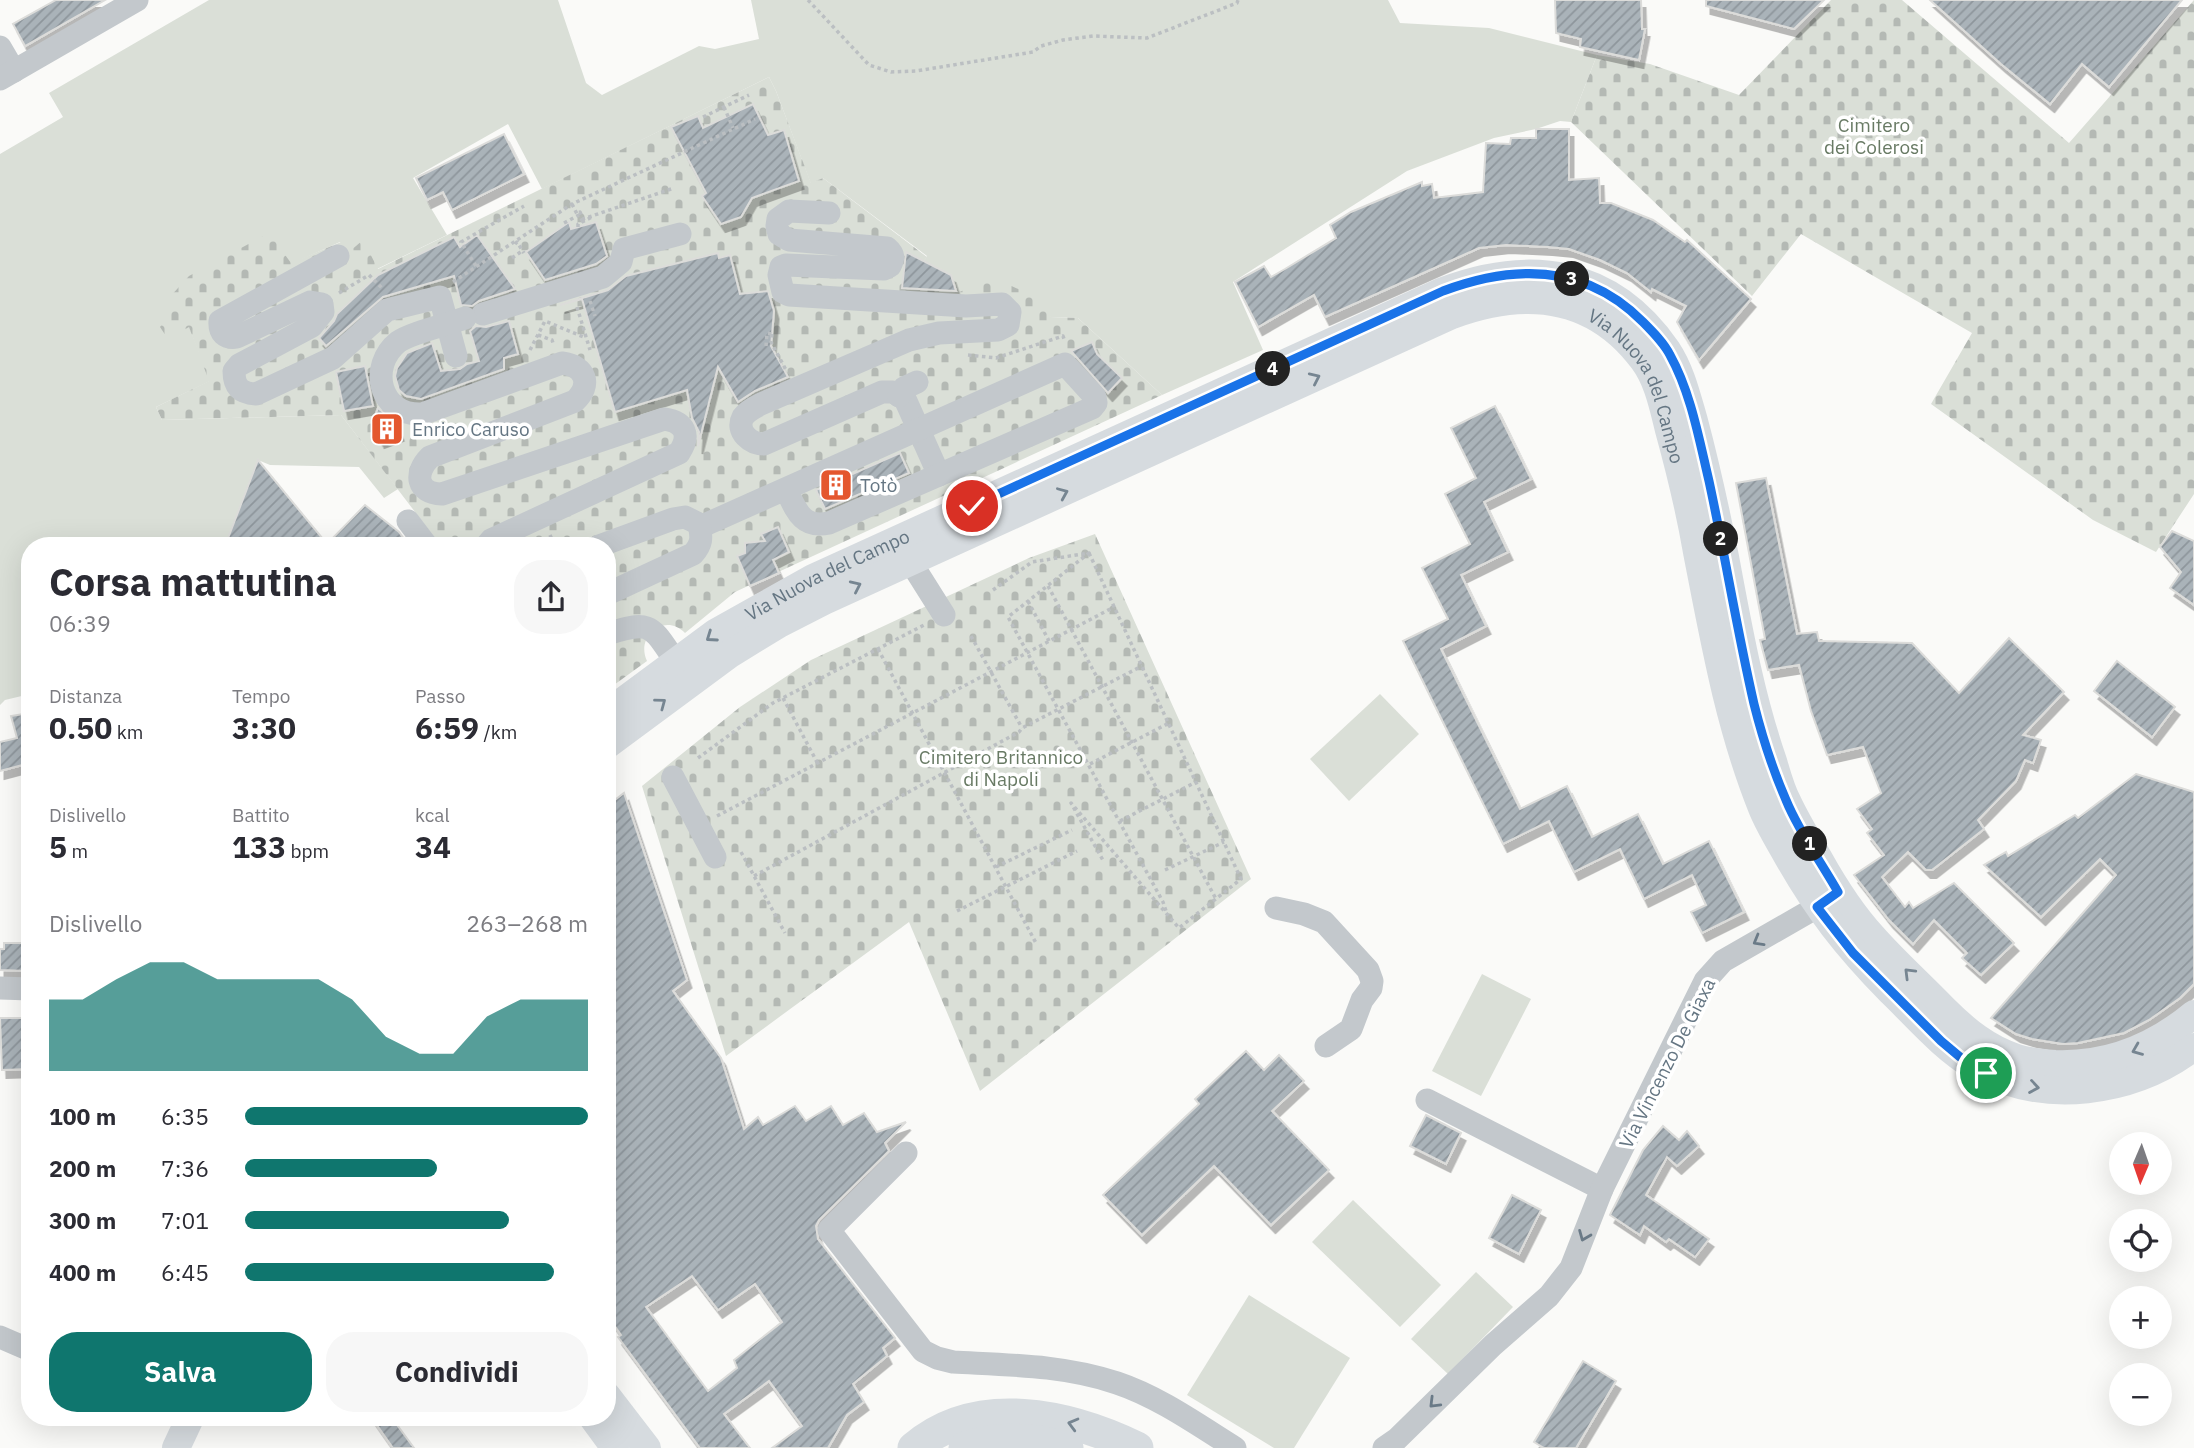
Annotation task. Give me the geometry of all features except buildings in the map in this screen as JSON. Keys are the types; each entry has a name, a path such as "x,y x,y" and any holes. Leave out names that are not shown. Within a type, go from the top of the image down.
{"highway":[{"path":"914,1448 936,1433 959,1424 981,1418 1028,1415 1077,1424 1137,1448"},
{"path":"965,1448 990,1441 1011,1440 1033,1441 1067,1448"}],"main road":[{"name":"Via Nuova del Campo","path":"616,706 715,633 813,578 1443,291 1493,276 1550,274 1605,291 1628,306 1669,352 1680,374 1704,458 1758,718 1786,801 1853,953 1960,1057 2009,1083 2039,1089 2089,1089 2142,1077 2194,1047"},
{"name":"Via Nuova del Campo","path":"616,738 730,654 779,624 910,561 1452,315 1475,306 1522,298 1572,305 1594,314 1612,326 1645,362 1655,380 1681,475 1730,713 1763,811 1828,899 1872,936 1957,1021 1976,1037 2018,1059 2039,1063 2085,1064 2110,1059 2153,1043 2194,1014"},
{"path":"616,1408 647,1448"},
{"path":"176,1448 186,1426"},
{"path":"599,1426 615,1448"}],"street":[{"path":"0,47 7,75 136,0"},
{"path":"829,212 789,211 778,219 776,226 779,234 789,240 887,248 892,252 890,266 884,269 786,265 781,267 779,275 783,292 789,295 952,305 1002,304 1010,312 1010,320 1008,325 998,330 939,333 909,340 761,404 744,416 741,424 743,432 750,440 764,444 882,392 908,389 905,399 939,475"},
{"path":"497,537 679,453 685,443 682,426 664,419 442,494 434,494 420,481 419,472 430,457 575,401 583,393 583,373 566,363 551,365 422,414 413,414 394,408 387,399 382,375 384,360 391,348 402,339 603,277 621,262 624,249 680,234"},
{"path":"338,256 220,321 219,329 222,334 230,338 237,337 310,302 322,304 323,312 312,326 239,365 234,371 237,387 244,393 256,394 333,358 387,310 440,296 465,319"},
{"path":"456,356 465,319"},
{"path":"700,527 1065,364 1095,397 1096,403 1092,408 830,523 819,526 809,523 800,516 786,489"},
{"path":"616,540 685,517 693,519 700,527 701,546 693,554 616,590"},
{"path":"408,521 420,537"},
{"path":"910,561 944,615"},
{"path":"616,631 633,626 646,626 653,630 676,662"},
{"path":"673,777 715,857"},
{"name":"Via Vincenzo De Giaxa","path":"1384,1448 1397,1439 1493,1345 1549,1296 1571,1268 1602,1189 1705,981 1723,961 1828,899"},
{"path":"1276,908 1324,922 1370,974 1371,988 1362,1000 1351,1029 1326,1046"},
{"path":"0,988 21,989"},
{"path":"1427,1100 1602,1189"},
{"path":"906,1153 829,1230 923,1350 937,1359 953,1362 1062,1368 1119,1383 1171,1408 1235,1448"},
{"path":"0,1337 21,1346"}],"path":[{"path":"808,0 869,65 891,72 916,71 1032,52 1041,46 1063,40 1093,36 1147,38 1237,3 1238,0"},
{"path":"703,117 749,95"},
{"path":"724,107 733,128"},
{"path":"463,275 572,204 755,119"},
{"path":"578,227 578,224 594,216 674,188"},
{"path":"572,204 583,219 594,216"},
{"path":"476,266 461,242 524,206"},
{"path":"564,223 579,215 583,222"},
{"path":"512,243 513,245 517,242 523,252 512,258"},
{"path":"322,304 369,275"},
{"path":"576,303 591,354 578,368"},
{"path":"530,350 545,321 586,338"},
{"path":"766,346 767,333 772,334 771,342 796,388"},
{"path":"1089,553 1008,617 1163,902 1166,913"},
{"path":"992,590 1032,562 1089,553"},
{"path":"1089,553 1241,879 1180,928 1071,803 1104,862"},
{"path":"1048,586 1216,900"},
{"path":"1028,601 1049,641"},
{"path":"699,826 1114,607"},
{"path":"698,758 783,697 944,615"},
{"path":"971,636 1022,728"},
{"path":"878,649 1037,943"},
{"path":"754,876 1022,728 1142,666"},
{"path":"783,697 818,764"},
{"path":"1089,765 1169,723"},
{"path":"1120,822 1196,782"},
{"path":"996,867 1073,830"},
{"path":"1165,870 1224,842"},
{"path":"957,911 1077,851"},
{"path":"741,852 785,933"}],"green space":[{"path":"209,0 558,0 586,83 602,95 699,46 715,49 759,39 751,0 1388,0 1400,23 1489,28 1597,55 1571,122 1560,121 1494,138 1407,171 1233,282 1263,350 1162,395 1078,318 1051,317 957,293 951,275 924,261 927,256 823,178 811,184 769,77 542,189 508,124 413,178 447,235 377,269 348,252 340,242 291,264 189,326 210,381 156,407 162,420 341,415 398,489 384,498 359,467 270,465 258,460 228,537 21,537 21,696 5,700 0,705 0,154 63,117 49,93"},
{"name":"Cimitero dei Colerosi","path":"1831,0 1902,0 2069,143 2194,0 2194,494 2156,552 2093,520 1931,404 1972,333 1801,234 1752,296 1571,122 1597,55 1650,64 1739,95"},
{"path":"769,77 811,183 823,178 927,257 924,261 951,275 957,293 994,278 1044,301 1051,317 1078,318 1162,395 735,592 685,633 677,627 661,626 648,636 645,643 647,661 616,683 616,537 434,537 341,415 162,420 156,407 209,381 189,327 168,339 160,327 170,313 167,300 189,276 269,233 291,263 341,242 349,252 363,240 378,269"},
{"name":"Cimitero Britannico di Napoli","path":"1095,534 1251,879 980,1091 909,922 726,1056 642,786 740,707 811,660 1029,558"},
{"path":"1380,694 1419,734 1349,801 1310,759"},
{"path":"1482,974 1531,999 1481,1096 1432,1071"},
{"path":"1353,1200 1441,1285 1400,1327 1312,1242"},
{"path":"1476,1272 1513,1307 1448,1374 1411,1339"},
{"path":"1249,1295 1350,1358 1294,1448 1274,1448 1187,1395"}],"place":[{"name":"Enrico Caruso","path":"387,429"},
{"name":"Totò","path":"836,485"}],"route":[{"path":"972,506 1467,282 1523,273 1550,274 1605,291 1628,306 1649,328 1669,352 1680,374 1704,458 1755,707 1765,740 1786,801 1838,892 1817,907 1853,953 1941,1041 1986,1073"}]}
